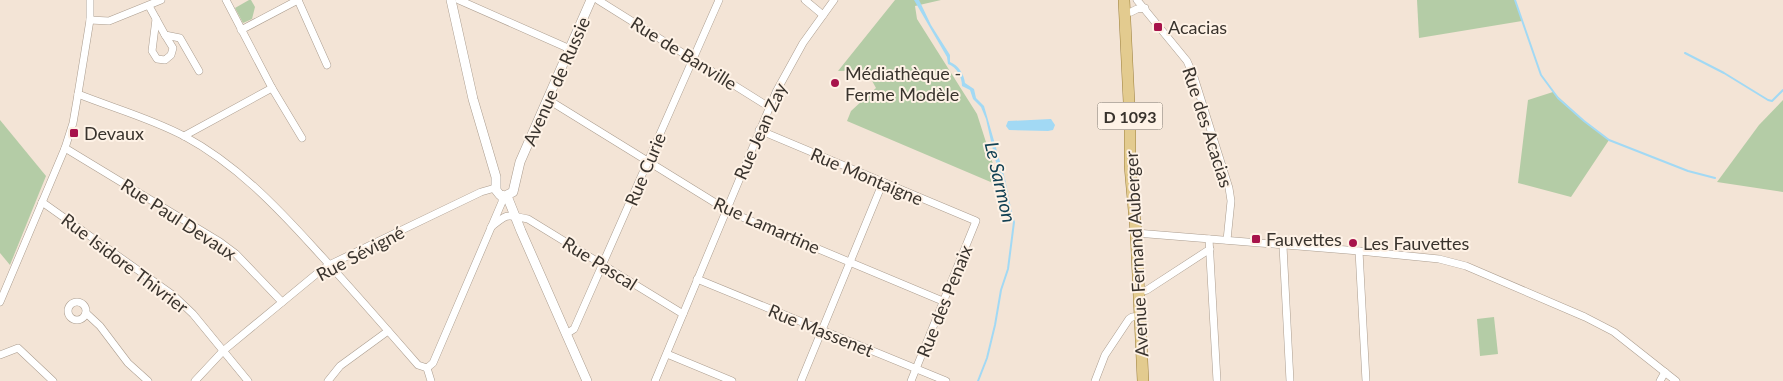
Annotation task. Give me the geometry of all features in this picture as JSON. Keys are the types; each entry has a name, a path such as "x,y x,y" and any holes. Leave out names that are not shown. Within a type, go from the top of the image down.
{"main road":[{"name":"Avenue Fernand Auberger","path":"1124,0 1128,67 1130,166 1136,233 1143,381"},
{"name":"Avenue Fernand Auberger","path":"1128,67 1131,0"}],"street":[{"path":"0,302 65,148 73,123 90,20 90,0"},
{"path":"90,20 109,21 161,0"},
{"path":"226,0 272,88 302,138"},
{"path":"241,30 298,0 327,65"},
{"path":"451,0 473,99 494,169 503,182 497,192 505,196 588,381"},
{"path":"459,0 570,50"},
{"name":"Avenue de Russie","path":"505,196 512,192 503,182 520,162 591,0"},
{"name":"Rue de Banville","path":"598,0 769,107"},
{"name":"Rue Curie","path":"566,334 574,329 719,0"},
{"path":"805,0 824,15"},
{"name":"Rue Jean Zay","path":"655,381 769,107 799,50 834,0"},
{"name":"Rue des Acacias","path":"1137,0 1179,50 1194,77 1229,188 1231,201 1227,240"},
{"path":"148,6 156,19 173,48 171,56 165,60 157,58 152,51 156,19"},
{"path":"1131,12 1145,8"},
{"path":"165,35 180,38 199,71"},
{"path":"184,136 272,88"},
{"path":"78,94 138,115 184,136 228,164 282,213 418,365 427,368"},
{"name":"Rue Lamartine","path":"547,99 726,210 945,302"},
{"name":"Rue Montaigne","path":"759,130 976,221"},
{"name":"Rue Paul Devaux","path":"65,148 231,250 251,268 282,302"},
{"name":"Rue Sévigné","path":"195,381 223,351 329,265 503,182"},
{"path":"801,381 883,182"},
{"path":"427,368 433,364 505,196"},
{"name":"Rue Isidore Thivrier","path":"42,202 173,295 193,314 248,381"},
{"path":"491,227 509,214 514,216"},
{"name":"Rue Pascal","path":"514,216 528,219 683,314"},
{"name":"Rue des Penaix","path":"912,381 976,221"},
{"path":"1136,233 1440,259 1466,266 1576,313 1614,332 1676,381"},
{"path":"1209,239 1217,381"},
{"path":"1283,246 1290,381"},
{"path":"1139,292 1147,290 1210,248"},
{"path":"1359,251 1366,381"},
{"name":"Rue Massenet","path":"697,278 946,381"},
{"path":"86,313 100,326 128,363 148,381"},
{"path":"1094,381 1105,355 1129,319 1140,316"},
{"path":"328,381 340,366 388,331"},
{"path":"0,355 18,348 53,381"},
{"path":"667,354 732,381"},
{"path":"427,368 431,381"},
{"path":"1660,381 1664,372"}],"green space":[{"path":"251,0 255,7 252,19 243,23 235,8"},
{"path":"895,0 941,0 915,6 917,19 977,114 1000,186 847,121 851,111 876,88 866,70 838,71"},
{"path":"1417,0 1515,0 1522,21 1419,38"},
{"path":"1553,92 1584,121 1609,140 1571,197 1518,183 1528,100"},
{"path":"1783,100 1783,192 1717,182 1759,125"},
{"path":"0,120 46,176 10,265 0,253"},
{"path":"1494,317 1498,354 1480,356 1477,319"}],"water":[{"path":"914,0 919,0 931,25 950,55 950,62 960,70 965,83 974,89 976,98 984,106 1005,179 1012,213 1009,213 1005,188 981,107 973,99 970,90 962,86 960,76 956,70 948,64 947,57"},
{"path":"1051,119 1055,125 1053,130 1048,131 1009,130 1006,126 1008,121"}],"waterway":[{"path":"1515,0 1541,75 1558,98 1609,140 1688,171 1715,178"},
{"path":"1685,53 1724,73 1768,100 1772,101 1783,90"},
{"name":"Le Sarmon","path":"978,381 987,358 1001,290 1008,269 1014,222 1010,211"}],"place":[{"name":"Acacias","path":"1158,27"},
{"name":"Médiathèque - Ferme Modèle","path":"835,83"},
{"name":"Devaux","path":"74,133"},
{"name":"Fauvettes","path":"1256,239"},
{"name":"Les Fauvettes","path":"1353,243"}]}
